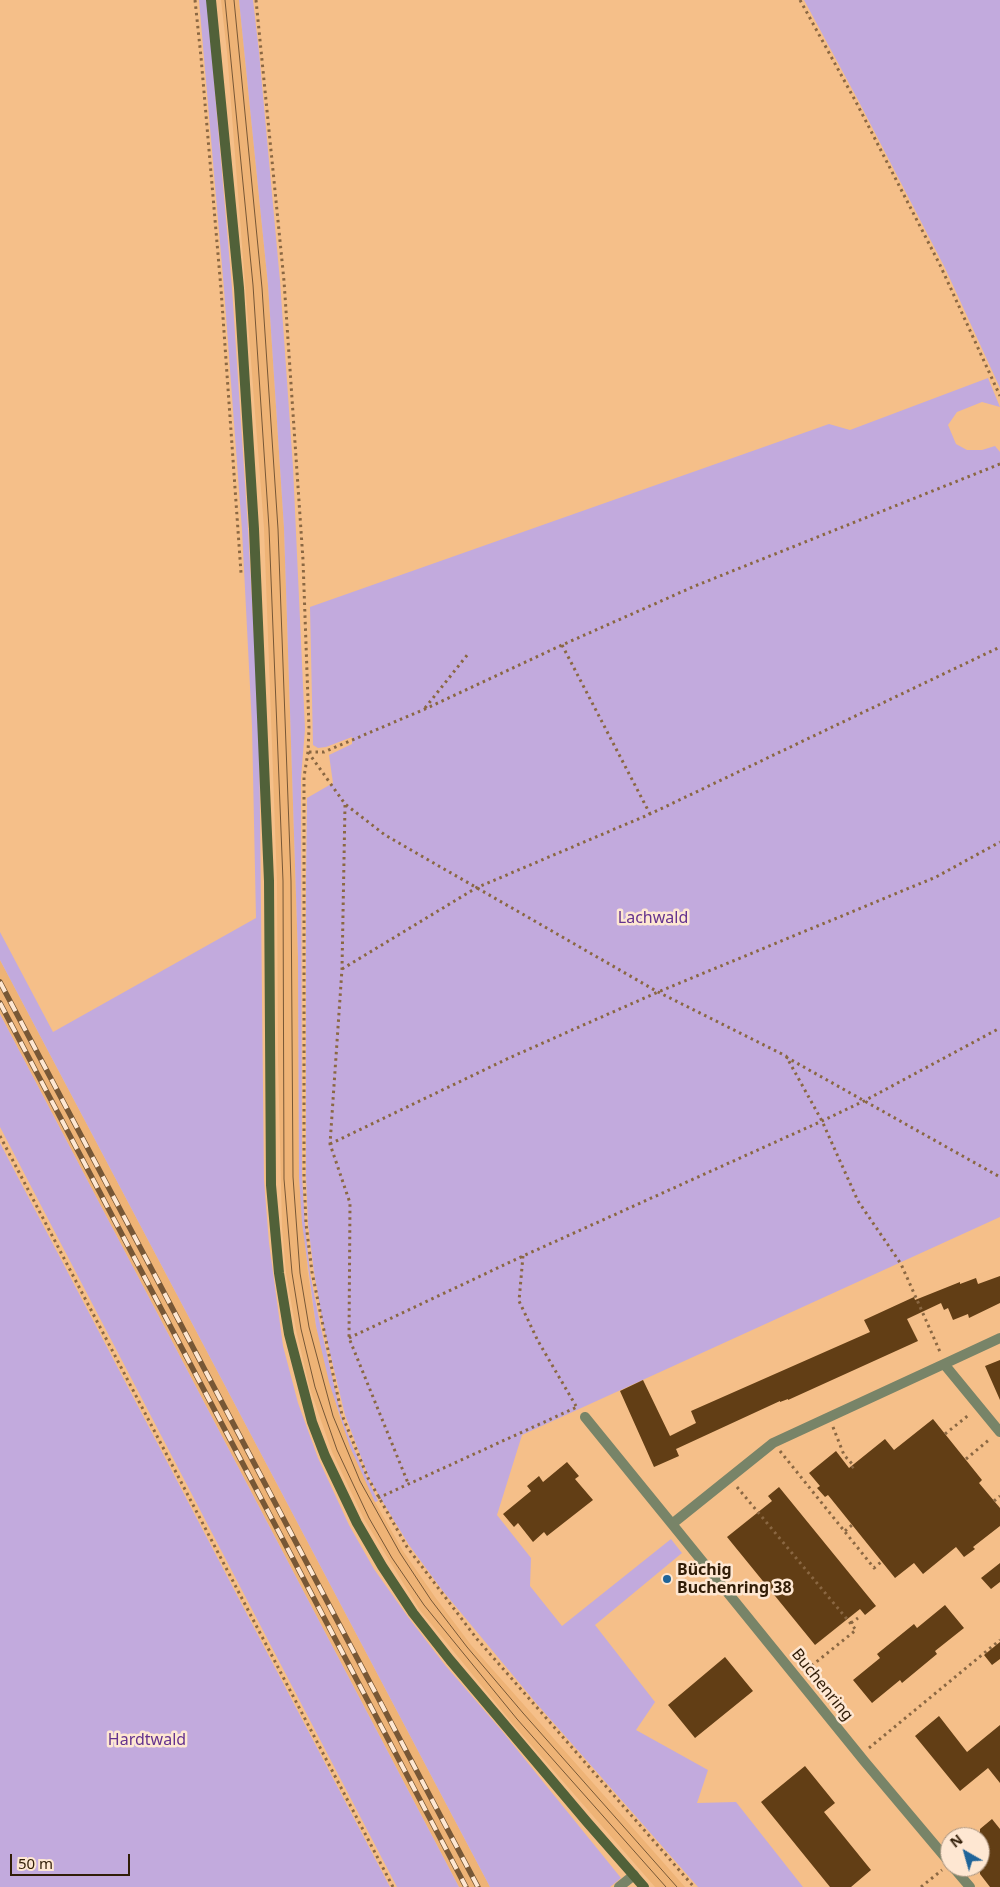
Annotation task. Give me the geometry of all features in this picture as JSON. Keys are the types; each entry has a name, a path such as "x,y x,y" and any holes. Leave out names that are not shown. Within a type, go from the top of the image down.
{"street":[{"path":"211,0 240,288 254,520 269,881 271,1185 279,1273 289,1334 312,1422 325,1456 357,1523 382,1566 413,1613 450,1660 644,1887"},
{"path":"672,1524 773,1443 1000,1338"},
{"path":"944,1364 1000,1432"},
{"name":"Buchenring","path":"585,1417 940,1856"},
{"path":"619,1887 634,1875"},
{"name":"Buchenring","path":"960,1877 970,1887"}],"path":[{"path":"195,0 221,289 241,573"},
{"path":"256,0 283,271 303,560 308,752 304,777 304,1176 306,1224 321,1323 342,1415 378,1498 407,1547 478,1639 694,1887"},
{"path":"800,0 860,110 940,265 1000,396"},
{"path":"308,752 324,752 425,709 695,586 1000,464"},
{"path":"562,645 650,814"},
{"path":"342,969 476,888 650,814 1000,647"},
{"path":"425,709 468,654"},
{"path":"308,752 345,804 385,835 658,992 786,1056 1000,1177"},
{"path":"345,804 342,969 330,1144 350,1203 349,1338 408,1483"},
{"path":"330,1144 510,1058 658,992 936,877 1000,842"},
{"path":"349,1338 523,1256 822,1121 864,1101 1000,1028"},
{"path":"786,1056 822,1121 858,1201 901,1264 941,1351 944,1364"},
{"path":"0,1136 393,1887"},
{"path":"523,1256 519,1301 538,1341 576,1406 585,1417"},
{"path":"378,1498 576,1406"},
{"path":"945,1434 979,1406"},
{"path":"829,1417 844,1455 854,1466 850,1469"},
{"path":"966,1459 1000,1432"},
{"path":"773,1443 874,1568 882,1562"},
{"path":"730,1478 856,1630 797,1678"},
{"path":"994,1501 1000,1496"},
{"path":"845,1531 852,1526"},
{"path":"851,1624 858,1618"},
{"path":"860,1756 1000,1640"},
{"path":"922,1887 940,1874"}],"shaded area":[{"path":"221,0 239,0 268,285 284,528 298,957 299,1177 308,1274 316,1326 339,1415 375,1502 403,1551 471,1645 685,1887 655,1887 512,1723 419,1609 364,1519 332,1452 310,1389 296,1330 286,1273 282,1227 278,1060 277,882 264,528 227,52"},
{"path":"0,960 490,1887 459,1887 0,1014"}],"green space":[{"path":"199,0 207,0 232,288 248,529 259,726 264,1180 269,1243 283,1346 298,1403 318,1458 349,1525 374,1569 445,1665 502,1731 621,1878 610,1887 490,1887 0,960 0,932 53,1032 256,918 252,726 242,530 224,289"},
{"path":"239,0 253,0 280,281 293,467 305,729 301,778 302,1176 305,1224 310,1273 341,1415 352,1445 378,1501 375,1502 350,1447 329,1382 316,1326 302,1223 299,1177 298,957 284,528 268,285"},
{"path":"804,0 1000,0 1000,388 945,268"},
{"name":"Lachwald","path":"988,378 1000,407 982,402 957,412 948,425 956,444 967,450 982,450 995,446 1000,452 1000,1217 522,1435 497,1515 531,1558 530,1586 562,1626 671,1539 682,1553 595,1625 655,1702 636,1730 708,1770 697,1803 736,1802 803,1887 698,1887 536,1703 442,1590 409,1545 369,1478 345,1415 323,1324 308,1224 306,1176 306,880 307,798 333,783 329,755 352,744 352,737 326,747 318,748 313,745 310,607 829,424 850,430"},
{"path":"0,1014 459,1887 397,1887 0,1127"},
{"name":"Hardtwald","path":"0,1143 390,1887 0,1887"}],"building":[{"path":"1000,1276 1000,1303 969,1318 968,1314 953,1320 948,1308 944,1310 941,1303 907,1319 918,1341 676,1449 679,1456 654,1467 620,1391 643,1380 670,1436 696,1423 691,1411 870,1332 864,1320 914,1297 915,1300 960,1282 960,1284 976,1278 978,1284"},
{"path":"1000,1360 1000,1400 985,1366"},
{"path":"933,1419 982,1480 979,1483 1000,1508 1000,1526 973,1547 975,1549 964,1557 956,1547 923,1574 914,1563 895,1578 828,1495 825,1497 817,1488 820,1486 809,1473 836,1451 849,1468 885,1439 894,1450"},
{"path":"567,1462 579,1476 575,1479 593,1500 547,1536 544,1532 533,1542 518,1523 514,1527 503,1514 531,1491 527,1486 539,1476 543,1482"},
{"path":"779,1487 876,1606 865,1615 860,1609 815,1645 727,1537 772,1501 768,1496"},
{"path":"1000,1563 1000,1582 991,1589 981,1578"},
{"path":"945,1605 964,1628 935,1651 937,1654 902,1683 900,1680 872,1703 853,1680 880,1658 877,1654 914,1624 917,1628"},
{"path":"1000,1642 1000,1659 992,1665 984,1655"},
{"path":"725,1657 753,1691 695,1738 668,1705"},
{"path":"939,1716 967,1752 1000,1725 1000,1783 988,1768 960,1791 915,1736"},
{"path":"805,1766 835,1803 824,1812 871,1870 851,1887 830,1887 761,1802"},
{"path":"992,1819 1000,1829 1000,1887 990,1887 982,1877 990,1877 990,1827 982,1827"}],"tram line":[{"path":"225,0 253,285 269,528 283,881 284,1179 292,1273 301,1329 315,1387 337,1450 369,1518 392,1558 424,1605 517,1719 666,1887"},
{"path":"234,0 262,288 278,529 291,881 293,1177 300,1273 309,1327 333,1416 360,1481 400,1553 431,1600 467,1647 677,1887"}],"railway":[{"path":"0,982 478,1887"},
{"path":"0,1003 466,1887"}],"place":[{"name":"Büchig Buchenring 38","path":"667,1579"}]}
